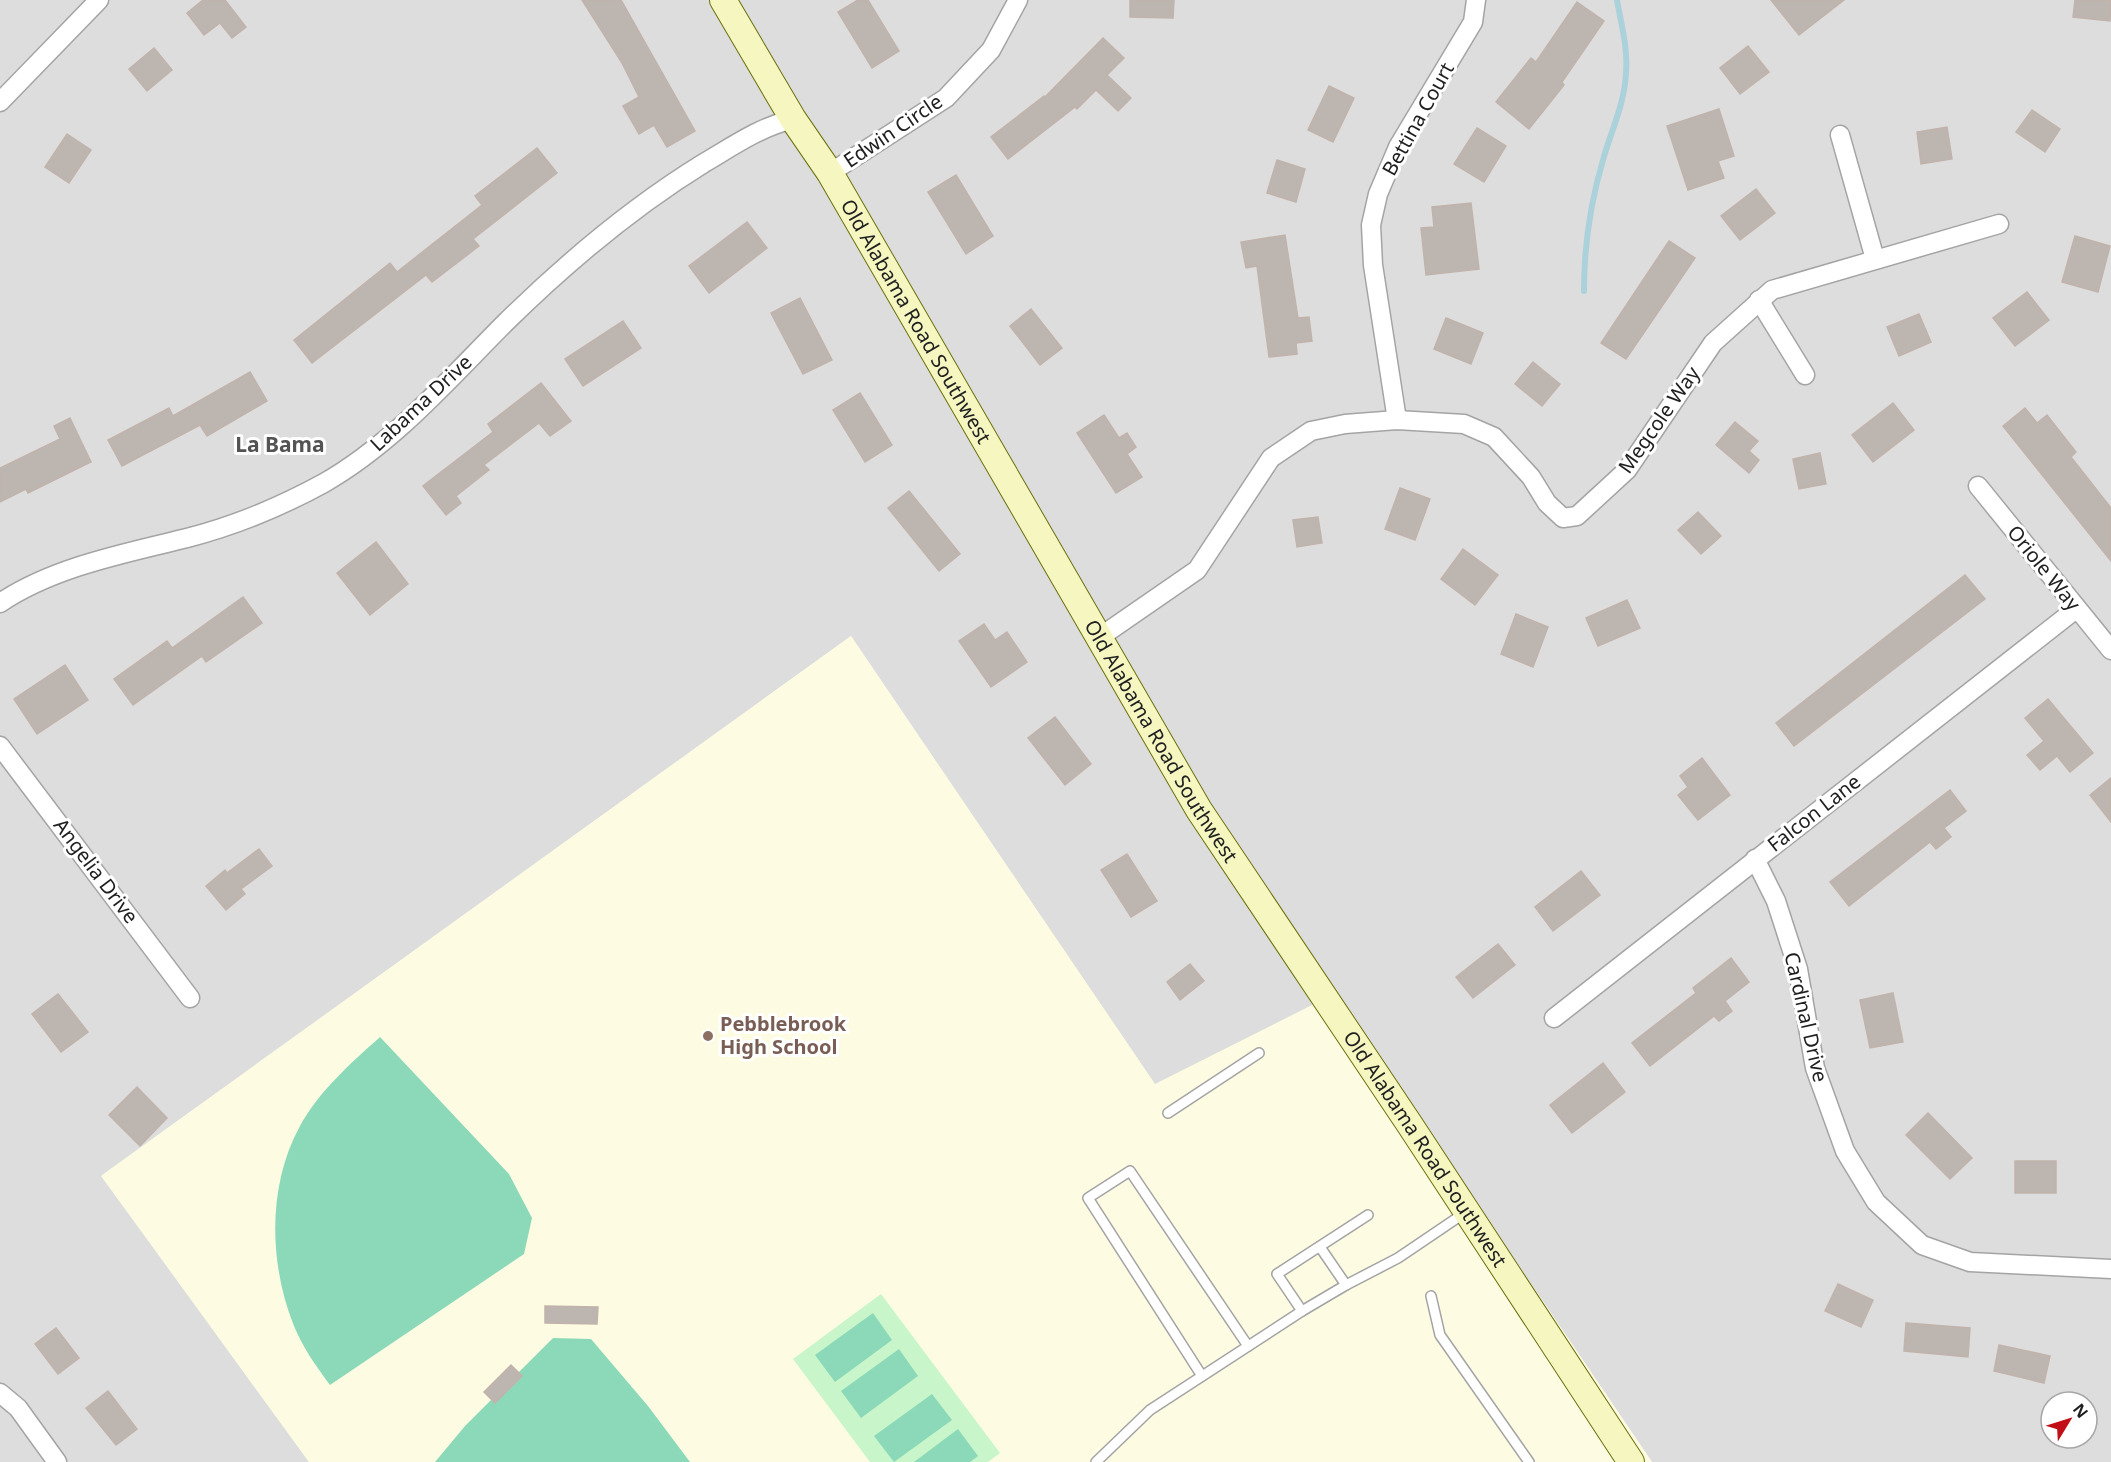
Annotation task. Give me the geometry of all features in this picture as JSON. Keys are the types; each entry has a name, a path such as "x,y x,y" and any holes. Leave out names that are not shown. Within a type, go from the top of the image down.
{"street":[{"path":"0,102 99,0"},
{"name":"Old Alabama Road Southwest","path":"723,0 793,119 830,173 1199,810 1631,1462"},
{"name":"Edwin Circle","path":"830,173 945,98 991,50 1018,0"},
{"name":"Bettina Court","path":"1397,420 1373,265 1371,225 1378,194 1398,147 1473,22 1476,0"},
{"name":"Labama Drive","path":"0,603 13,594 56,576 136,548 189,537 248,518 324,483 386,439 598,236 686,174 768,125 793,119"},
{"path":"1840,135 1875,259"},
{"name":"Megcole Way","path":"1100,637 1197,570 1271,458 1311,431 1346,424 1397,420 1464,424 1494,437 1531,477 1547,503 1563,518 1577,516 1627,470 1713,343 1772,290 1999,224"},
{"path":"1759,300 1805,375"},
{"name":"Oriole Way","path":"1978,486 2111,650"},
{"name":"Falcon Lane","path":"1554,1018 2076,609"},
{"name":"Angelia Drive","path":"0,746 190,998"},
{"name":"Cardinal Drive","path":"1755,859 1776,901 1798,969 1815,1068 1845,1151 1876,1202 1922,1245 1970,1262 2111,1269"},
{"path":"0,1393 18,1408 57,1462"}],"lane":[{"path":"1168,1113 1259,1053"},
{"path":"1202,1376 1088,1198 1130,1171 1248,1346"},
{"path":"1096,1462 1150,1410 1302,1311 1398,1258 1466,1212"},
{"path":"1302,1311 1277,1274 1368,1215"},
{"path":"1320,1247 1346,1285"},
{"path":"1431,1296 1440,1335 1529,1462"}],"shaded area":[{"path":"0,0 2111,0 2111,1462 1652,1462 1335,994 1155,1085 851,636 102,1175 309,1462 0,1462"},
{"name":"Pebblebrook High School","path":"851,636 1155,1084 1334,994 1652,1462 309,1462 101,1176"}],"green space":[{"path":"380,1037 509,1174 532,1218 524,1254 330,1385 301,1342 286,1302 276,1251 277,1199 289,1149 308,1113 336,1078"},
{"path":"881,1294 1000,1453 988,1462 870,1462 793,1359"},
{"path":"873,1313 892,1340 835,1382 815,1355"},
{"path":"553,1338 591,1339 648,1406 690,1462 435,1462 465,1426"},
{"path":"899,1349 918,1376 861,1418 841,1391"},
{"path":"932,1394 952,1420 894,1462 874,1436"},
{"path":"958,1429 978,1456 970,1462 914,1462"}],"building":[{"path":"203,0 225,0 246,27 232,38 220,23 204,35 187,13"},
{"path":"582,0 621,0 695,131 667,147 654,125 639,134 623,106 639,97 622,63"},
{"path":"858,0 868,0 899,51 872,68 838,12"},
{"path":"1130,0 1174,0 1173,18 1130,17"},
{"path":"1771,0 1844,0 1799,35"},
{"path":"2075,0 2111,0 2110,21 2073,17"},
{"path":"1577,2 1604,21 1562,82 1564,85 1529,129 1496,102 1531,58 1536,62"},
{"path":"1103,38 1124,58 1107,75 1131,98 1118,111 1096,90 1077,109 1075,107 1008,159 991,137 1045,97"},
{"path":"1748,46 1769,72 1740,94 1720,68"},
{"path":"154,48 172,70 147,91 129,69"},
{"path":"1329,86 1354,98 1333,142 1308,130"},
{"path":"1719,109 1734,156 1718,161 1724,178 1688,190 1667,126"},
{"path":"2032,110 2060,129 2045,152 2016,132"},
{"path":"1947,127 1952,159 1921,164 1917,132"},
{"path":"1477,128 1506,146 1484,182 1454,164"},
{"path":"67,134 91,150 69,183 45,167"},
{"path":"537,148 557,173 473,239 479,246 432,282 426,275 312,363 294,340 390,263 397,272 482,205 475,196"},
{"path":"1277,160 1305,169 1296,202 1267,193"},
{"path":"956,175 993,236 966,254 928,192"},
{"path":"1756,189 1775,213 1740,240 1721,216"},
{"path":"1471,203 1479,269 1426,275 1421,228 1434,227 1432,207"},
{"path":"747,222 767,248 709,293 689,266"},
{"path":"1285,235 1298,318 1309,317 1312,341 1296,343 1297,354 1269,357 1257,266 1246,268 1241,242"},
{"path":"2075,236 2110,246 2098,292 2062,282"},
{"path":"1669,241 1695,258 1626,359 1601,343"},
{"path":"2027,292 2049,320 2015,346 1993,318"},
{"path":"800,298 832,360 803,374 771,313"},
{"path":"1031,309 1062,348 1040,365 1010,326"},
{"path":"1919,314 1931,342 1899,356 1887,327"},
{"path":"1446,318 1483,333 1471,364 1434,349"},
{"path":"623,321 641,348 583,386 565,359"},
{"path":"1533,362 1560,384 1542,406 1515,384"},
{"path":"250,372 267,401 207,436 200,425 122,466 108,440 169,408 173,416"},
{"path":"541,383 571,421 550,436 539,423 484,465 489,470 456,496 461,503 446,515 423,486 493,432 488,424"},
{"path":"860,393 892,445 865,462 833,410"},
{"path":"1893,403 1914,430 1873,462 1852,435"},
{"path":"2025,408 2037,423 2047,415 2076,452 2071,457 2111,508 2111,561 2003,426"},
{"path":"1104,415 1119,438 1127,433 1136,447 1127,454 1142,477 1116,493 1077,433"},
{"path":"70,418 91,462 28,493 26,489 0,502 0,468 60,439 54,426"},
{"path":"1735,422 1758,441 1749,451 1759,460 1749,473 1716,445"},
{"path":"1820,453 1826,484 1799,489 1793,459"},
{"path":"1400,488 1430,499 1415,540 1385,529"},
{"path":"909,491 960,554 939,571 888,508"},
{"path":"1698,512 1721,536 1701,554 1678,530"},
{"path":"1318,517 1322,543 1297,547 1293,520"},
{"path":"376,542 408,584 370,615 337,573"},
{"path":"1463,549 1498,575 1475,605 1441,579"},
{"path":"1965,575 1985,599 1794,746 1776,723"},
{"path":"243,597 262,623 206,662 202,656 133,705 114,679 167,641 172,648"},
{"path":"1627,600 1640,628 1598,646 1586,618"},
{"path":"1516,614 1548,627 1533,667 1501,654"},
{"path":"984,624 995,640 1007,632 1027,662 991,687 959,641"},
{"path":"65,665 88,700 37,734 14,699"},
{"path":"2048,699 2093,753 2070,772 2057,756 2040,770 2027,755 2044,741 2025,718"},
{"path":"1055,717 1091,764 1065,785 1028,738"},
{"path":"1702,758 1730,795 1698,820 1678,795 1688,787 1680,776"},
{"path":"2111,778 2111,822 2090,795"},
{"path":"1950,790 1966,811 1944,828 1951,837 1936,849 1930,842 1849,906 1830,882"},
{"path":"259,849 272,866 241,889 245,894 226,910 206,886 225,870 227,873"},
{"path":"1127,854 1157,901 1131,917 1101,870"},
{"path":"1581,871 1600,895 1553,931 1535,907"},
{"path":"1498,944 1515,965 1473,998 1456,977"},
{"path":"1731,958 1749,982 1725,1001 1732,1011 1719,1021 1714,1016 1650,1066 1632,1043 1696,993 1693,988"},
{"path":"1190,964 1204,981 1180,1000 1167,982"},
{"path":"1893,993 1903,1042 1870,1048 1860,1000"},
{"path":"58,994 88,1032 61,1052 32,1014"},
{"path":"1603,1063 1625,1092 1572,1133 1550,1105"},
{"path":"137,1087 167,1118 140,1146 109,1115"},
{"path":"1928,1113 1972,1158 1950,1179 1906,1135"},
{"path":"2015,1161 2056,1161 2056,1193 2015,1193"},
{"path":"1838,1284 1873,1300 1861,1327 1825,1311"},
{"path":"545,1306 598,1307 597,1324 545,1323"},
{"path":"1906,1323 1970,1328 1968,1357 1904,1351"},
{"path":"56,1328 79,1358 58,1374 35,1344"},
{"path":"1999,1345 2050,1356 2044,1383 1994,1371"},
{"path":"511,1365 522,1376 495,1403 484,1392"},
{"path":"108,1391 137,1429 116,1445 86,1408"}],"waterway":[{"path":"1584,291 1585,258 1591,209 1598,176 1625,83 1626,54 1617,0"}],"place":[{"name":"Pebblebrook High School","path":"708,1036"}],"district":[{"name":"La Bama","path":"280,445"}]}
